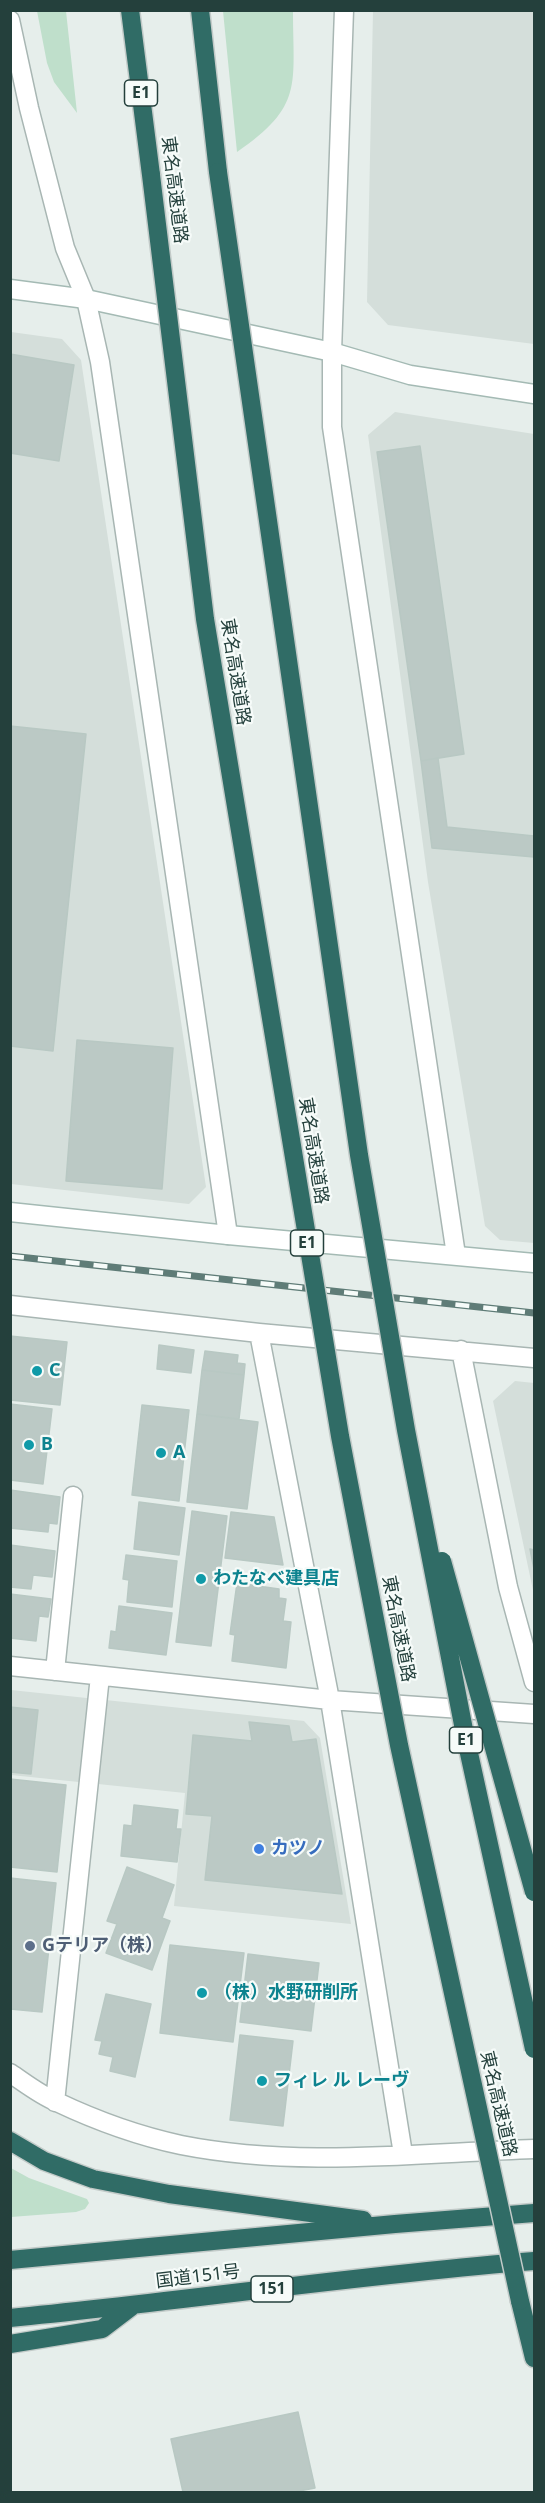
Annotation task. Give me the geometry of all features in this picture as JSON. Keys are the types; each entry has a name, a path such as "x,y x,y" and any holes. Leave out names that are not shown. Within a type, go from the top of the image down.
{"highway":[{"name":"東名高速道路","path":"130,10 205,619 340,1436 399,1745 534,2358"},
{"name":"E1","path":"200,10 218,172 359,1155 406,1430 465,1735 534,2049"},
{"path":"406,1430 534,1892"},
{"path":"10,2141 44,2161 93,2179 169,2194 395,2224"},
{"name":"国道151号","path":"10,2260 395,2224 534,2214"},
{"name":"国道151号","path":"10,2318 133,2306 425,2270 534,2261"},
{"path":"10,2344 102,2329 133,2306"}],"street":[{"path":"344,10 332,352 332,426 456,1255"},
{"path":"10,20 28,108 65,248 86,299 100,362 228,1235"},
{"path":"10,289 86,299 332,352 410,375 534,394"},
{"path":"10,1212 534,1263"},
{"path":"10,1305 259,1333 534,1358"},
{"path":"259,1333 330,1700 403,2154"},
{"path":"461,1350 508,1587 534,1682"},
{"path":"55,1671 74,1496"},
{"path":"10,1666 330,1700 534,1714"},
{"path":"55,2102 100,1676"},
{"path":"10,2073 55,2102 113,2125 180,2144 240,2153 319,2157 534,2149"}],"shaded area":[{"path":"373,11 534,11 534,344 388,325 367,302"},
{"path":"11,332 62,339 81,360 206,1187 189,1204 11,1184"},
{"path":"395,412 534,434 534,1243 500,1240 485,1226 428,882 368,435"},
{"path":"515,1381 534,1383 534,1595 493,1401"},
{"name":"カツノ","path":"11,1690 304,1721 320,1738 351,1924 174,1906 185,1793 11,1775"}],"green space":[{"path":"37,11 66,11 77,113 54,82 47,63"},
{"path":"223,11 293,11 294,58 290,92 284,107 274,121 259,136 237,152"},
{"path":"11,2168 29,2178 87,2199 89,2203 85,2209 76,2212 11,2217"}],"building":[{"path":"10,354 74,365 59,461 10,453"},
{"path":"420,446 464,754 421,761 377,452"},
{"path":"10,726 86,734 53,1051 10,1046"},
{"path":"438,758 447,827 534,836 534,857 432,848 421,761"},
{"path":"77,1040 173,1048 162,1189 66,1181"},
{"name":"C","path":"10,1336 67,1342 60,1405 10,1400"},
{"path":"159,1345 194,1350 191,1373 157,1369"},
{"path":"205,1351 238,1355 237,1363 245,1364 244,1375 202,1370"},
{"path":"202,1370 244,1375 239,1419 197,1414"},
{"name":"B","path":"10,1404 52,1409 43,1484 10,1480"},
{"name":"A","path":"142,1405 189,1410 179,1501 132,1495"},
{"path":"197,1414 258,1422 247,1509 187,1502"},
{"path":"10,1490 60,1497 57,1524 49,1523 48,1532 10,1528"},
{"path":"139,1502 185,1508 179,1555 134,1549"},
{"name":"わたなべ建具店","path":"192,1511 227,1516 211,1646 176,1642"},
{"path":"231,1512 274,1517 283,1565 225,1558"},
{"path":"10,1545 55,1551 52,1577 33,1575 31,1589 10,1587"},
{"path":"530,1549 534,1550 534,1569"},
{"path":"126,1555 177,1561 172,1607 127,1602 129,1580 123,1579"},
{"path":"237,1583 279,1589 279,1598 286,1599 283,1621 291,1622 286,1668 232,1661 235,1635 230,1634"},
{"path":"10,1594 51,1599 48,1617 39,1616 36,1641 10,1638"},
{"path":"119,1606 172,1613 166,1655 109,1648 111,1631 116,1632"},
{"path":"10,1707 38,1710 31,1774 10,1772"},
{"path":"249,1722 289,1726 292,1742 316,1739 342,1894 205,1880 212,1816 186,1814 193,1735 252,1741"},
{"path":"10,1779 66,1785 57,1872 10,1867"},
{"path":"134,1805 178,1810 176,1829 181,1829 177,1862 121,1856 124,1825 132,1826"},
{"path":"127,1867 174,1885 162,1918 170,1921 152,1970 106,1953 117,1924 107,1921"},
{"name":"Gテリア（株）","path":"10,1878 56,1883 42,2012 10,2009"},
{"name":"（株）水野研削所","path":"170,1945 244,1953 233,2042 160,2033"},
{"path":"248,1954 319,1963 311,2031 240,2022"},
{"path":"106,1994 151,2004 135,2077 110,2071 113,2057 99,2054 102,2041 95,2040"},
{"name":"フィレ ル レーヴ","path":"240,2035 293,2041 283,2126 230,2120"},
{"path":"298,2412 315,2488 294,2492 183,2492 171,2439"}],"railway":[{"path":"10,1256 534,1313"}],"place":[{"name":"C","path":"37,1371"},
{"name":"B","path":"29,1445"},
{"name":"A","path":"161,1453"},
{"name":"わたなべ建具店","path":"201,1579"},
{"name":"カツノ","path":"259,1849"},
{"name":"Gテリア（株）","path":"30,1946"},
{"name":"（株）水野研削所","path":"202,1993"},
{"name":"フィレ ル レーヴ","path":"262,2081"}]}
